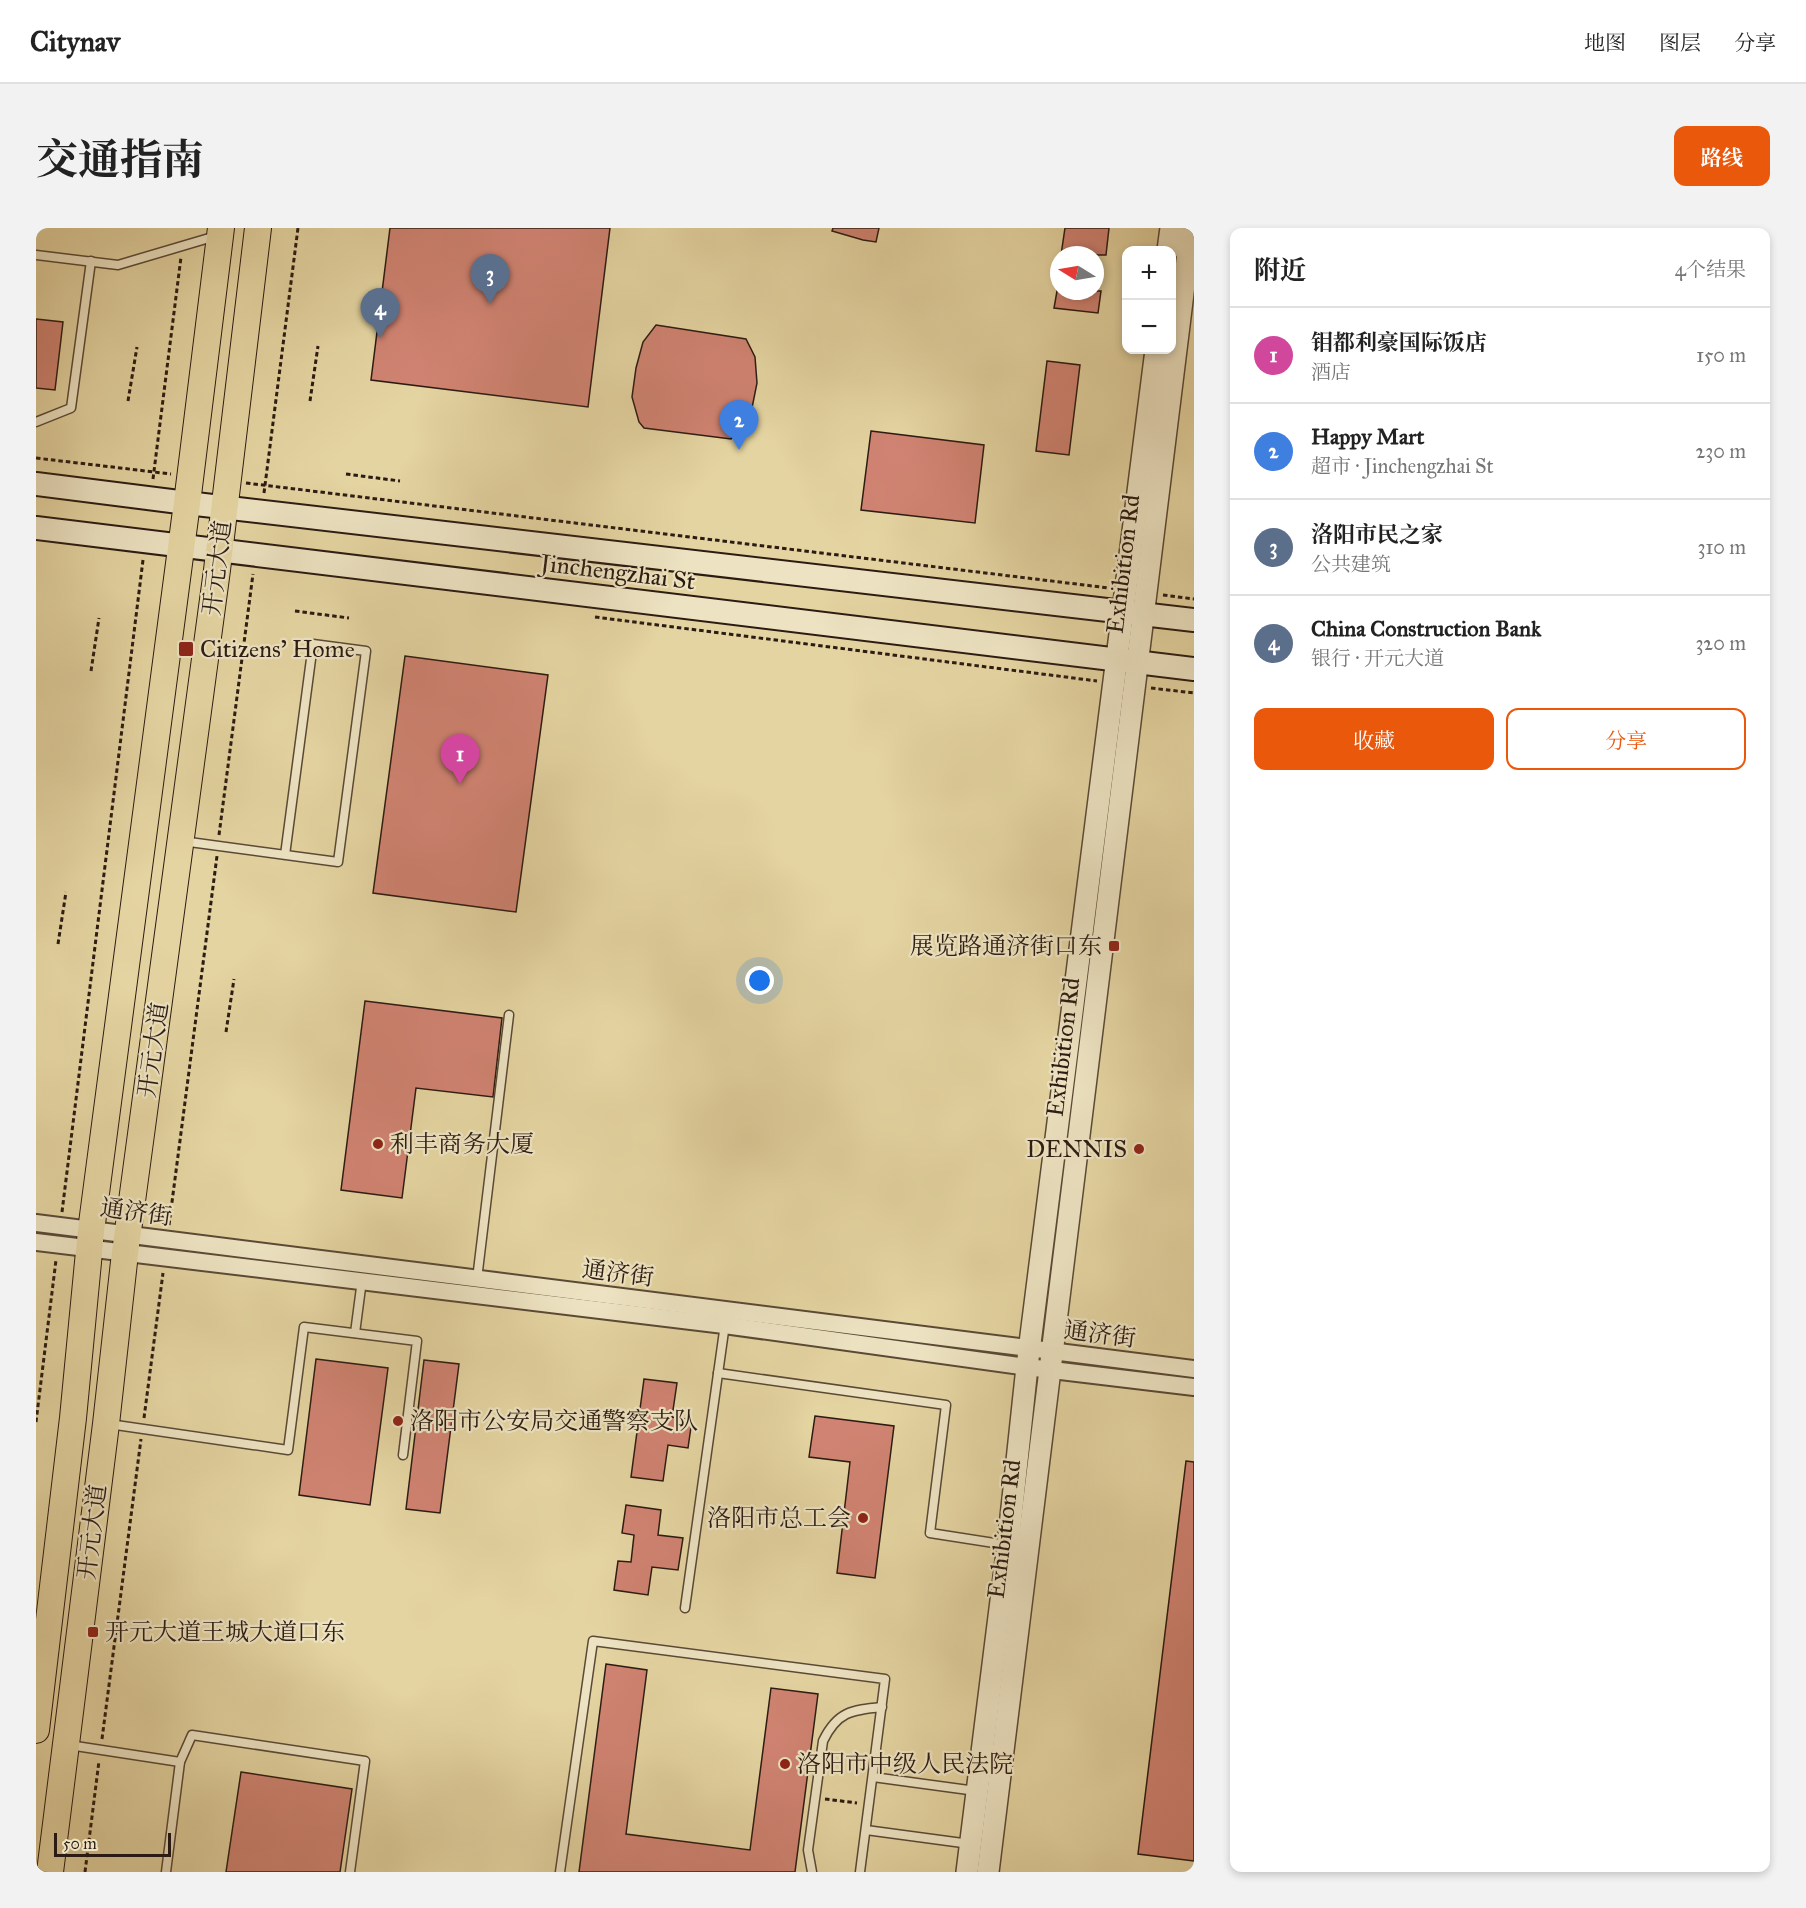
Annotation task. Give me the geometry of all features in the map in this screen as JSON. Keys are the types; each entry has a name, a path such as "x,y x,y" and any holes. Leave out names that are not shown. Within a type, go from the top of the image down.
{"main road":[{"name":"开元大道","path":"50,1872 126,1244 182,841 258,228"},
{"name":"开元大道","path":"36,1730 73,1418 90,1240 187,503 220,232"},
{"name":"Jinchengzhai St","path":"36,484 261,511 1135,602 1194,620"},
{"name":"Jinchengzhai St","path":"36,528 181,546 218,560 1194,669"}],"street":[{"path":"1169,246 1171,228"},
{"name":"Exhibition Rd","path":"988,1872 981,1846 987,1793 1018,1546 1050,1361 1127,660 1191,228"},
{"name":"Exhibition Rd","path":"1135,602 1156,354"},
{"name":"Exhibition Rd","path":"1018,1546 1028,1358 1124,684"},
{"name":"通济街","path":"36,1223 60,1226 90,1240"},
{"name":"通济街","path":"36,1242 58,1244 90,1240 126,1244 167,1241 362,1273 1050,1361 1194,1387"},
{"name":"通济街","path":"126,1244 165,1258 477,1279 725,1318"},
{"name":"通济街","path":"1050,1361 1194,1370"},
{"name":"Exhibition Rd","path":"967,1872 981,1846"}],"lane":[{"path":"36,255 118,265 220,232"},
{"path":"36,422 71,408 91,261"},
{"path":"182,841 218,846 285,855 338,862 366,651 313,644 285,855"},
{"path":"477,1279 509,1015"},
{"path":"355,1333 362,1273"},
{"path":"685,1608 725,1318"},
{"path":"106,1424 288,1450 304,1327 417,1341 403,1455"},
{"path":"718,1373 946,1405 930,1533 1018,1546"},
{"path":"560,1872 593,1641 885,1679 860,1872"},
{"path":"812,1872 808,1850 823,1741 830,1726 843,1714 858,1709 882,1707"},
{"path":"166,1872 180,1762 192,1736 365,1761 351,1872"},
{"path":"66,1744 180,1762"},
{"path":"873,1777 987,1793"},
{"path":"866,1830 981,1846"}],"path":[{"path":"261,511 298,228"},
{"path":"151,498 182,245"},
{"path":"310,401 318,346"},
{"path":"128,401 137,347"},
{"path":"36,458 190,476"},
{"path":"346,474 400,481"},
{"path":"228,481 1135,602 1194,599"},
{"path":"60,1226 145,541"},
{"path":"167,1241 254,564 218,560"},
{"path":"294,611 349,618"},
{"path":"592,616 1194,693"},
{"path":"91,671 99,618"},
{"path":"58,944 66,892"},
{"path":"226,1032 234,978"},
{"path":"36,1422 58,1244"},
{"path":"85,1872 165,1258"},
{"path":"814,1797 847,1802"}],"building":[{"path":"390,228 610,228 588,407 371,380"},
{"path":"833,228 879,228 876,242 832,231"},
{"path":"1065,228 1109,228 1106,255 1104,255 1104,246 1062,246"},
{"path":"1055,300 1100,300 1098,313 1054,308"},
{"path":"36,319 63,322 55,390 36,388"},
{"path":"656,325 746,339 755,357 757,383 752,408 741,428 731,439 644,428 639,422 632,397 636,368 643,342"},
{"path":"1047,361 1080,365 1069,455 1036,451"},
{"path":"871,431 984,445 975,523 861,510"},
{"path":"405,656 548,675 516,912 373,893"},
{"name":"利丰商务大厦","path":"365,1001 502,1018 493,1097 416,1088 402,1198 341,1190"},
{"path":"316,1359 388,1368 370,1505 299,1495"},
{"path":"424,1360 459,1364 440,1513 406,1509"},
{"path":"644,1379 677,1383 672,1417 692,1420 688,1448 668,1445 663,1481 631,1477"},
{"name":"洛阳市总工会","path":"815,1416 894,1426 875,1578 837,1573 850,1462 809,1457"},
{"path":"1186,1461 1194,1462 1194,1861 1138,1854"},
{"path":"626,1505 661,1510 658,1535 683,1538 678,1570 652,1567 648,1595 614,1590 618,1561 631,1562 634,1535 622,1533"},
{"name":"洛阳市中级人民法院","path":"606,1664 647,1670 626,1834 750,1850 771,1688 818,1694 795,1872 579,1872"},
{"path":"241,1772 352,1789 340,1872 226,1872"}],"place":[{"name":"洛阳市民之家","path":"490,304"},
{"name":"China Construction Bank","path":"380,338"},
{"name":"Happy Mart","path":"739,450"},
{"name":"Citizens' Home","path":"186,649"},
{"name":"钼都利豪国际饭店","path":"460,784"},
{"name":"展览路通济街口东","path":"1114,946"},
{"name":"利丰商务大厦","path":"378,1144"},
{"name":"DENNIS","path":"1139,1149"},
{"name":"洛阳市公安局交通警察支队","path":"398,1421"},
{"name":"洛阳市总工会","path":"863,1518"},
{"name":"开元大道王城大道口东","path":"93,1632"},
{"name":"洛阳市中级人民法院","path":"785,1764"}]}
